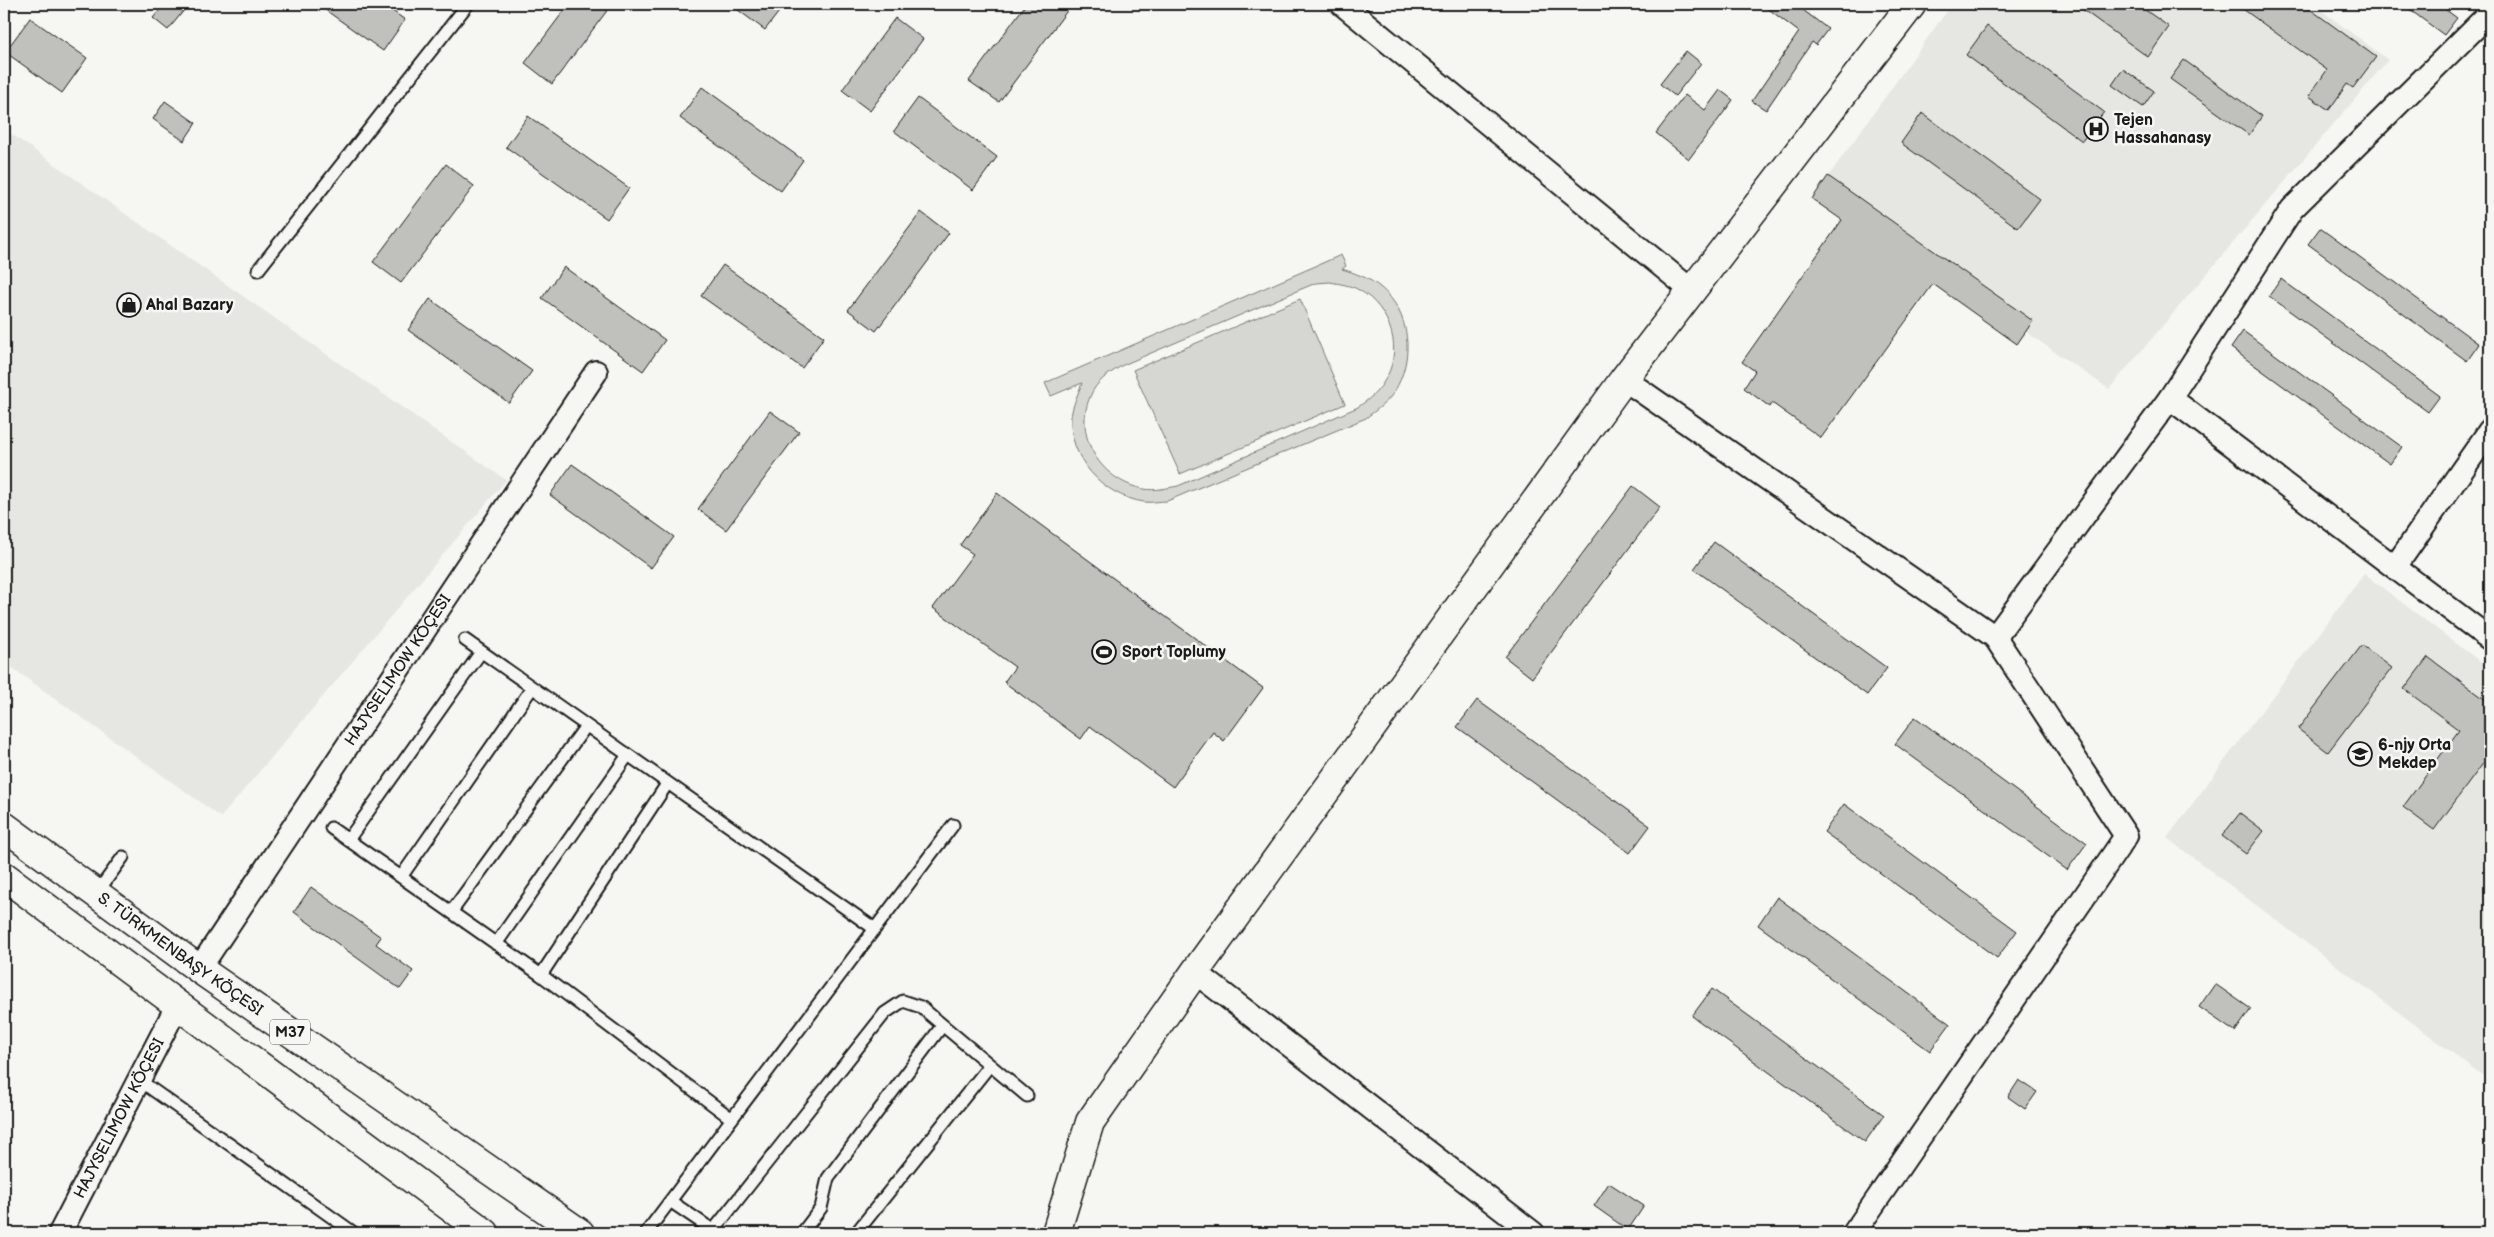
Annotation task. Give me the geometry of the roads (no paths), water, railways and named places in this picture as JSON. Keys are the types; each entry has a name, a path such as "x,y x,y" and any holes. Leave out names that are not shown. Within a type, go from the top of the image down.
{"main road":[{"path":"1056,1233 1067,1191 1090,1122 1195,972 1624,380 1691,290 1912,4"},
{"name":"S. TÜRKMENBAŞY KÖÇESI","path":"4,826 200,969 580,1233"},
{"name":"M37","path":"4,876 485,1233"},
{"path":"1038,1233 1067,1191"}],"street":[{"path":"1342,4 1691,290"},
{"path":"1995,637 2170,398 2292,209 2490,13"},
{"name":"HAJYSELIMOW KÖÇESI","path":"200,969 596,372"},
{"path":"1624,380 1995,637 2126,836 1854,1233"},
{"path":"2170,398 2490,639"},
{"path":"2395,567 2490,430"},
{"path":"1195,972 1533,1233"},
{"name":"HAJYSELIMOW KÖÇESI","path":"60,1233 178,1004"}],"lane":[{"path":"258,270 468,4"},
{"path":"465,640 875,929"},
{"path":"348,840 481,652"},
{"path":"401,877 532,688"},
{"path":"452,911 586,726"},
{"path":"496,944 628,755"},
{"path":"541,975 667,784"},
{"path":"646,1233 954,825"},
{"path":"331,828 541,975 732,1119"},
{"path":"96,894 123,856"},
{"path":"670,1201 715,1232 885,1013 903,1001 921,1007 1027,1096"},
{"path":"802,1233 821,1208 828,1178 942,1026"},
{"path":"856,1233 990,1064"},
{"path":"139,1080 354,1233"}],"place":[{"name":"Tejen Hassahanasy","path":"2096,129"},
{"name":"Ahal Bazary","path":"129,305"},
{"name":"Sport Toplumy","path":"1104,652"},
{"name":"6-njy Orta Mekdep","path":"2360,754"}]}
